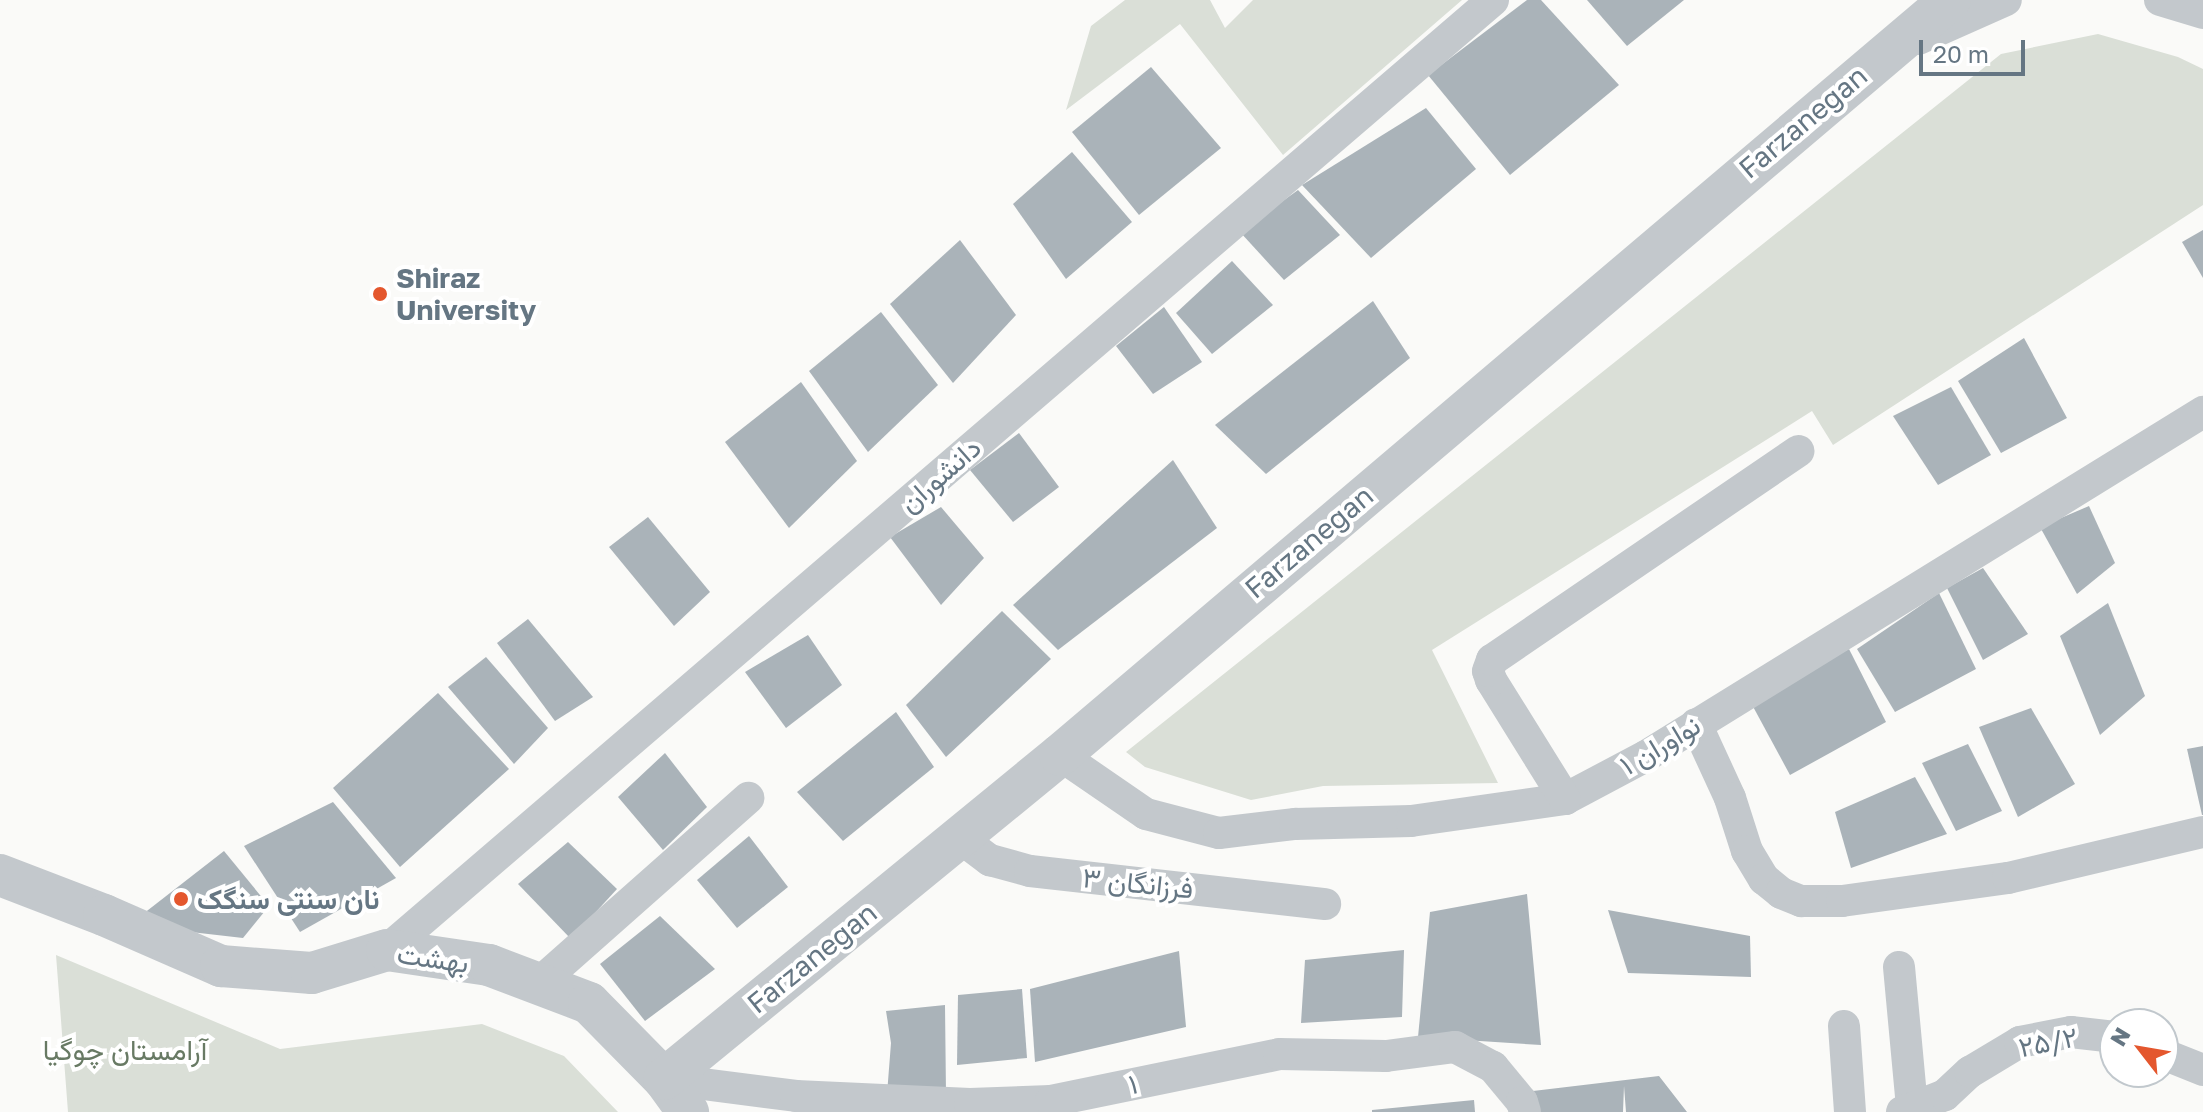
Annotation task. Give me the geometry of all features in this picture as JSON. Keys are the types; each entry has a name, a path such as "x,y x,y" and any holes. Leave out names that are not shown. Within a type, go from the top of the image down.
{"street":[{"name":"دانشوران","path":"387,950 1493,0"},
{"name":"Farzanegan","path":"676,1096 959,837 1060,755 1950,0"},
{"path":"1884,54 2006,0"},
{"path":"2160,0 2203,13"},
{"name":"نواوران ۱","path":"1060,755 1146,814 1219,833 1295,824 1411,821 1565,799 1646,756 2203,412"},
{"path":"1565,799 1491,680 1488,671 1492,660 1798,451"},
{"path":"1696,724 1730,798 1747,851 1764,879 1781,893 1801,901 1842,901 2008,878 2203,832"},
{"path":"538,984 748,798"},
{"name":"فرزانگان ۳","path":"959,837 990,860 1030,871 1325,904"},
{"name":"بهشت","path":"0,875 104,915 221,966 312,973 387,950 489,965 589,1003 676,1096"},
{"path":"1899,967 1907,1110"},
{"path":"1844,1026 1850,1112"},
{"name":"۲۵/۲","path":"1907,1110 1945,1095 1970,1072 2020,1042 2071,1032 2099,1035"},
{"name":"۱","path":"676,1096 796,1096 1051,1107 1279,1054 1386,1056 1455,1047 1493,1067 1522,1102 1525,1112"},
{"path":"2179,1060 2203,1070"}],"green space":[{"path":"1125,0 1210,0 1225,28 1253,0 1462,0 1283,155 1180,24 1066,110 1091,26"},
{"path":"2098,34 2178,57 2203,69 2203,205 1833,445 1812,411 1432,650 1498,783 1323,786 1251,800 1145,767 1126,752 2001,54"},
{"name":"آرامستان چوگیا","path":"56,955 280,1049 482,1024 564,1056 618,1112 68,1112"}],"building":[{"path":"1527,0 1541,0 1619,85 1510,175 1428,75"},
{"path":"1587,0 1684,0 1627,46"},
{"path":"1151,67 1221,148 1139,215 1072,132"},
{"path":"1426,108 1476,169 1371,258 1302,185"},
{"path":"1072,152 1132,222 1066,279 1013,204"},
{"path":"1298,190 1340,235 1284,280 1240,232"},
{"path":"2203,230 2203,278 2182,242"},
{"path":"960,240 1016,315 953,383 890,304"},
{"path":"1232,261 1273,305 1212,354 1176,313"},
{"path":"1373,301 1410,358 1266,474 1215,425"},
{"path":"1164,307 1202,362 1153,394 1116,346"},
{"path":"881,312 938,385 868,452 809,371"},
{"path":"2024,338 2067,418 2001,453 1958,381"},
{"path":"801,382 857,461 789,528 725,442"},
{"path":"1951,387 1991,455 1938,485 1893,416"},
{"path":"1019,433 1059,487 1013,522 970,470"},
{"path":"1173,460 1217,528 1058,650 1013,605"},
{"path":"2089,506 2115,563 2077,594 2040,527"},
{"path":"941,507 984,558 941,605 890,537"},
{"path":"648,517 710,592 674,626 609,547"},
{"path":"1983,568 2028,634 1983,660 1947,588"},
{"path":"1939,593 1976,669 1895,712 1857,649"},
{"path":"2108,603 2145,696 2100,735 2060,636"},
{"path":"1002,611 1051,659 946,757 906,705"},
{"path":"528,619 593,697 555,721 497,643"},
{"path":"808,635 842,685 786,728 745,672"},
{"path":"1849,649 1886,722 1790,775 1750,701"},
{"path":"486,657 548,728 514,764 448,687"},
{"path":"438,693 509,769 400,867 333,788"},
{"path":"2031,708 2075,784 2018,817 1979,727"},
{"path":"896,712 934,767 843,841 797,792"},
{"path":"1968,744 2002,811 1956,831 1922,763"},
{"path":"2203,746 2203,815 2202,815 2187,749"},
{"path":"665,753 707,807 663,850 618,797"},
{"path":"1915,777 1947,834 1851,868 1835,812"},
{"path":"333,802 396,878 300,932 244,846"},
{"path":"749,836 788,887 737,928 697,880"},
{"path":"568,842 617,889 571,939 518,884"},
{"path":"224,851 269,906 243,938 156,928 143,914"},
{"path":"1527,894 1541,1045 1418,1037 1430,912"},
{"path":"1608,910 1750,936 1751,977 1628,973"},
{"path":"660,916 715,969 645,1021 600,964"},
{"path":"1404,950 1402,1017 1301,1023 1305,960"},
{"path":"1179,951 1186,1027 1035,1062 1030,989"},
{"path":"1022,989 1027,1058 957,1065 958,995"},
{"path":"945,1005 946,1094 887,1094 891,1043 886,1011"},
{"path":"1659,1076 1687,1112 1626,1112 1624,1086 1623,1112 1534,1112 1533,1091"},
{"path":"1474,1100 1475,1112 1372,1112 1372,1110"}],"place":[{"name":"Shiraz University","path":"380,294"},
{"name":"نان سنتی سنگک","path":"181,899"}]}
